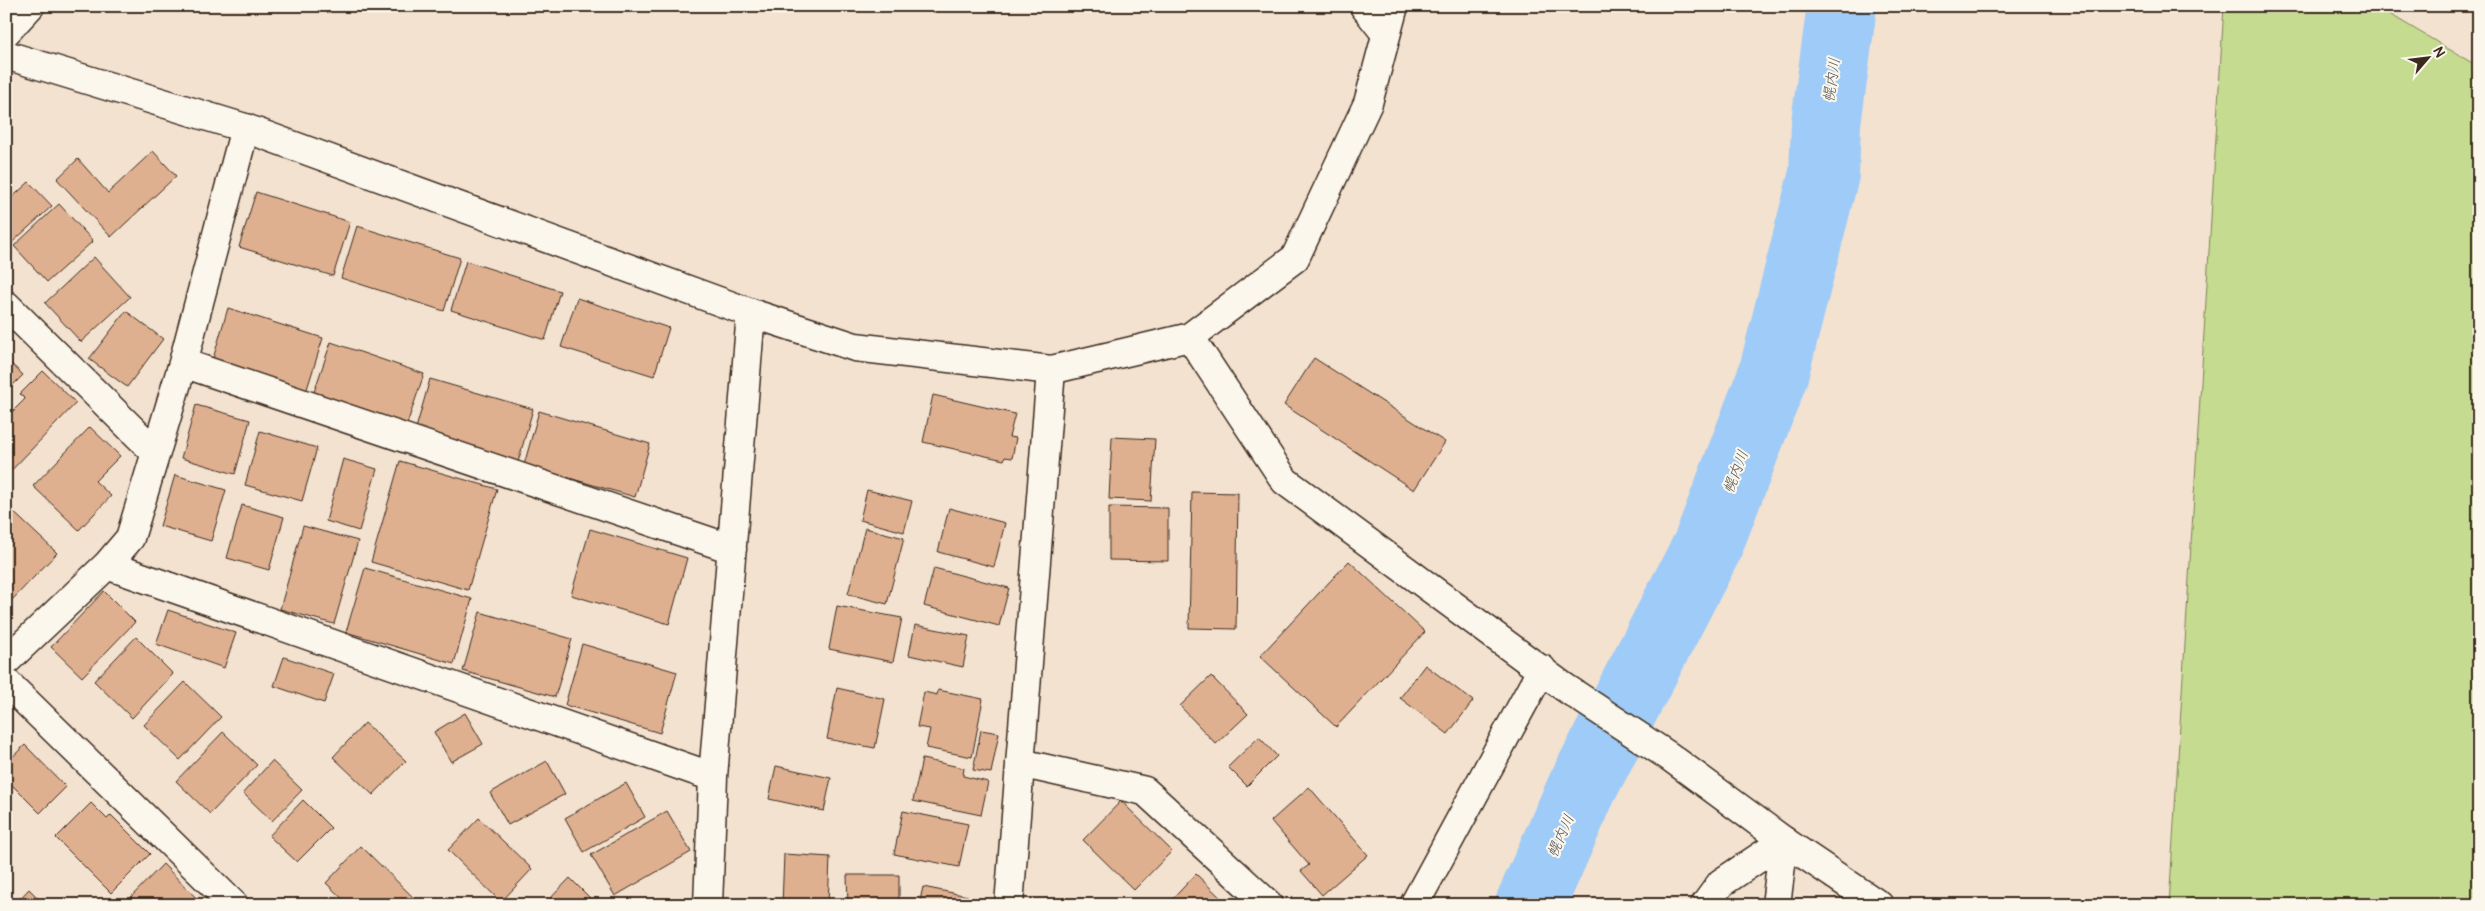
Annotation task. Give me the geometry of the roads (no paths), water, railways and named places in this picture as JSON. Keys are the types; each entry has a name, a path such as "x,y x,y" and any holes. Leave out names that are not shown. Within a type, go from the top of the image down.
{"street":[{"path":"6,32 30,6"},
{"path":"1364,6 1386,34"},
{"path":"6,55 245,128 751,313 855,347 1051,370 1190,337 1295,258 1368,103 1394,6"},
{"path":"6,661 107,565 130,538 183,363 245,128"},
{"path":"6,305 156,453"},
{"path":"708,905 713,777 751,313"},
{"path":"1190,337 1285,481 1542,668 1564,687 1670,758 1784,841 1879,905"},
{"path":"183,363 732,549"},
{"path":"1009,905 1051,370"},
{"path":"107,565 713,777"},
{"path":"1414,905 1542,668"},
{"path":"6,682 234,905"},
{"path":"1020,763 1145,791 1269,905"},
{"path":"1705,905 1721,883 1784,841"},
{"path":"1776,905 1784,841"}],"waterway":[{"name":"幌内川","path":"1530,905 1582,788 1707,547 1773,375 1824,174 1826,123 1842,6"}]}
